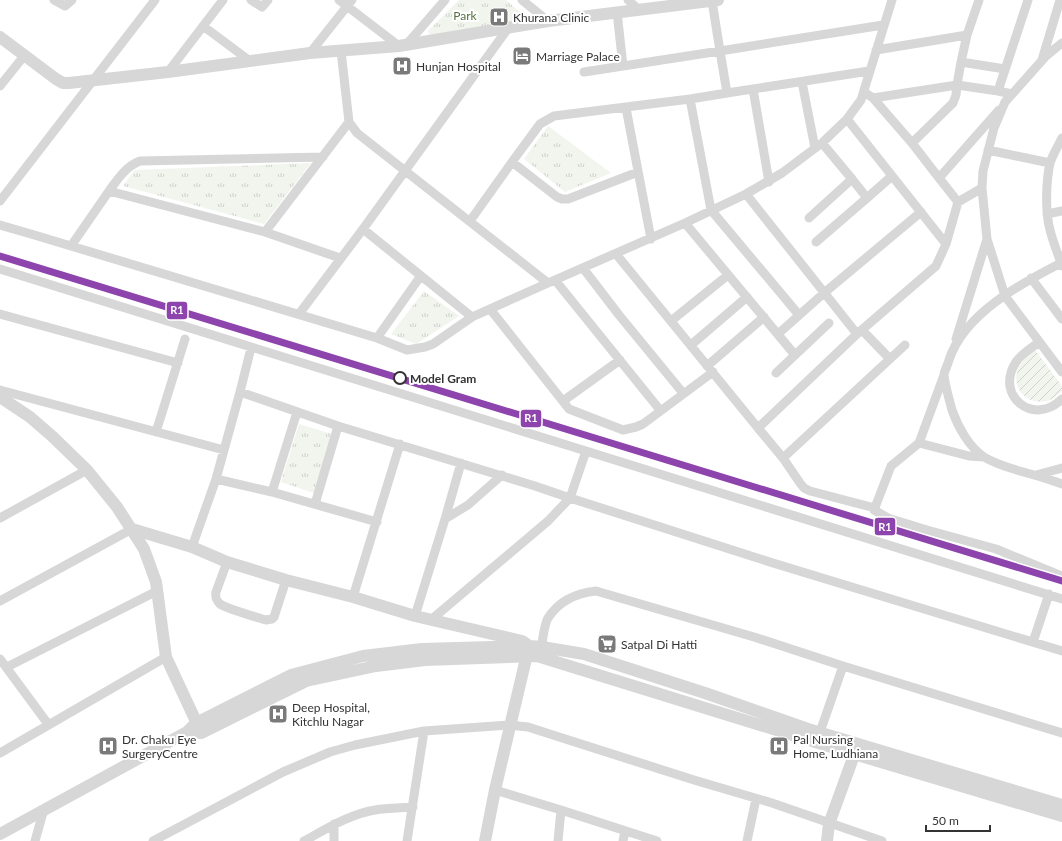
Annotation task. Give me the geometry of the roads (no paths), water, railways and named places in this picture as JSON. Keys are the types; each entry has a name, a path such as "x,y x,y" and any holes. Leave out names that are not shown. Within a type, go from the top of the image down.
{"street":[{"path":"54,0 65,6 72,0"},
{"path":"168,72 223,0"},
{"path":"251,0 262,7 268,0"},
{"path":"339,0 349,3 403,45"},
{"path":"403,45 445,0"},
{"path":"522,0 548,21"},
{"path":"628,0 638,9"},
{"path":"0,37 63,83 69,83 168,72 310,53 403,45 548,21 715,0 720,51 727,93"},
{"path":"0,226 377,338 407,350 416,349 433,344 472,318 490,309 551,281 685,224 746,194 769,182 819,146 847,119 861,100 892,0"},
{"path":"912,144 953,103 956,95 967,35 978,0"},
{"path":"998,91 1028,0"},
{"path":"1042,61 1060,0"},
{"path":"0,201 94,81 153,1"},
{"path":"310,53 349,3"},
{"path":"617,12 623,66"},
{"path":"584,72 884,25"},
{"path":"203,26 250,61"},
{"path":"298,314 510,27"},
{"path":"876,50 967,35"},
{"path":"939,178 1012,94 1042,61 1062,42"},
{"path":"341,51 349,122 357,132 470,221 551,281 620,360 660,410"},
{"path":"0,86 24,56"},
{"path":"961,62 1006,69"},
{"path":"470,221 540,124 554,116 690,99 869,71"},
{"path":"802,82 819,146 852,179 867,198"},
{"path":"873,98 957,84 1012,94"},
{"path":"753,89 769,182"},
{"path":"864,92 873,98 958,202"},
{"path":"690,99 711,210 799,315"},
{"path":"1005,102 994,128 983,171 982,188 986,239 1005,296 1062,372"},
{"path":"626,108 651,238"},
{"path":"847,119 946,244"},
{"path":"265,232 349,122"},
{"path":"952,352 966,329 980,314 1031,278 1062,264 1050,230 1047,214 1048,176 1050,163 1061,141"},
{"path":"988,150 1050,163"},
{"path":"71,246 108,191 131,164 140,161 323,157"},
{"path":"512,162 557,197 562,199 568,199 638,172"},
{"path":"816,242 892,176"},
{"path":"808,218 852,179"},
{"path":"758,428 860,332 936,266 946,244 958,202 982,188"},
{"path":"108,191 265,232 340,258"},
{"path":"746,194 824,293 860,332 890,359"},
{"path":"1047,214 1062,211"},
{"path":"778,334 824,293 921,212"},
{"path":"685,224 795,355"},
{"path":"362,229 472,318"},
{"path":"875,508 890,466 919,443 952,352 986,239"},
{"path":"616,254 784,458 804,488 810,491 875,508 874,510 888,518 996,549 1062,576"},
{"path":"583,268 619,315 683,393"},
{"path":"0,269 1062,599"},
{"path":"671,321 728,275"},
{"path":"377,338 420,277"},
{"path":"1031,278 1062,319"},
{"path":"691,345 747,297"},
{"path":"490,309 569,409 623,430 636,427 683,393 764,317"},
{"path":"0,314 178,363"},
{"path":"776,373 829,324"},
{"path":"156,432 185,339"},
{"path":"1039,342 1016,361 1011,372 1009,382 1010,390 1016,400 1024,406 1034,410 1046,409 1062,399"},
{"path":"784,458 905,345"},
{"path":"192,547 216,479 251,348"},
{"path":"563,401 620,360"},
{"path":"944,375 954,415 967,440 984,457 1002,466 1062,484"},
{"path":"0,390 224,450"},
{"path":"240,392 338,426 502,475 773,564 1062,651"},
{"path":"0,397 30,417 87,470 132,528 146,554 156,582 166,657 198,728"},
{"path":"272,492 297,412"},
{"path":"315,504 338,426"},
{"path":"919,443 969,456 984,457"},
{"path":"354,597 400,444"},
{"path":"432,619 548,521 570,498 586,452"},
{"path":"415,616 461,463"},
{"path":"1036,475 1062,468"},
{"path":"0,518 87,470"},
{"path":"445,519 468,505 502,475"},
{"path":"216,479 272,492 377,522"},
{"path":"0,601 132,528 192,547 228,562 286,580 354,597 415,616 522,641 528,651 509,725 485,841"},
{"path":"228,562 215,597 224,606 266,620 272,619 274,616 286,580"},
{"path":"7,667 157,591"},
{"path":"541,652 548,619 556,608 569,598 583,592 596,591 754,637 1062,733"},
{"path":"1033,642 1049,594"},
{"path":"0,834 187,732 306,680 390,664 528,651 584,654 820,732 856,749 1062,805"},
{"path":"541,652 856,749 1062,816"},
{"path":"0,753 166,657"},
{"path":"0,659 48,724"},
{"path":"820,732 844,666"},
{"path":"153,841 309,760 330,752 355,745 424,731 509,725 528,727 772,803 882,841"},
{"path":"407,841 424,731"},
{"path":"827,841 830,824 856,749"},
{"path":"495,790 657,841"},
{"path":"747,841 756,799"},
{"path":"304,841 334,824 354,816 375,810 413,807"},
{"path":"35,841 44,809"},
{"path":"558,841 561,810"},
{"path":"334,824 334,841"},
{"path":"623,841 625,831"}],"place":[{"name":"Khurana Clinic","path":"499,17"},
{"name":"Marriage Palace","path":"522,56"},
{"name":"Hunjan Hospital","path":"402,66"},
{"name":"Model Gram","path":"400,378"},
{"name":"Satpal Di Hatti","path":"607,644"},
{"name":"Deep Hospital, Kitchlu Nagar","path":"278,714"},
{"name":"Dr. Chaku Eye SurgeryCentre","path":"108,746"},
{"name":"Pal Nursing Home, Ludhiana","path":"779,746"}],"park label":[{"name":"Park","path":"465,15"}]}
